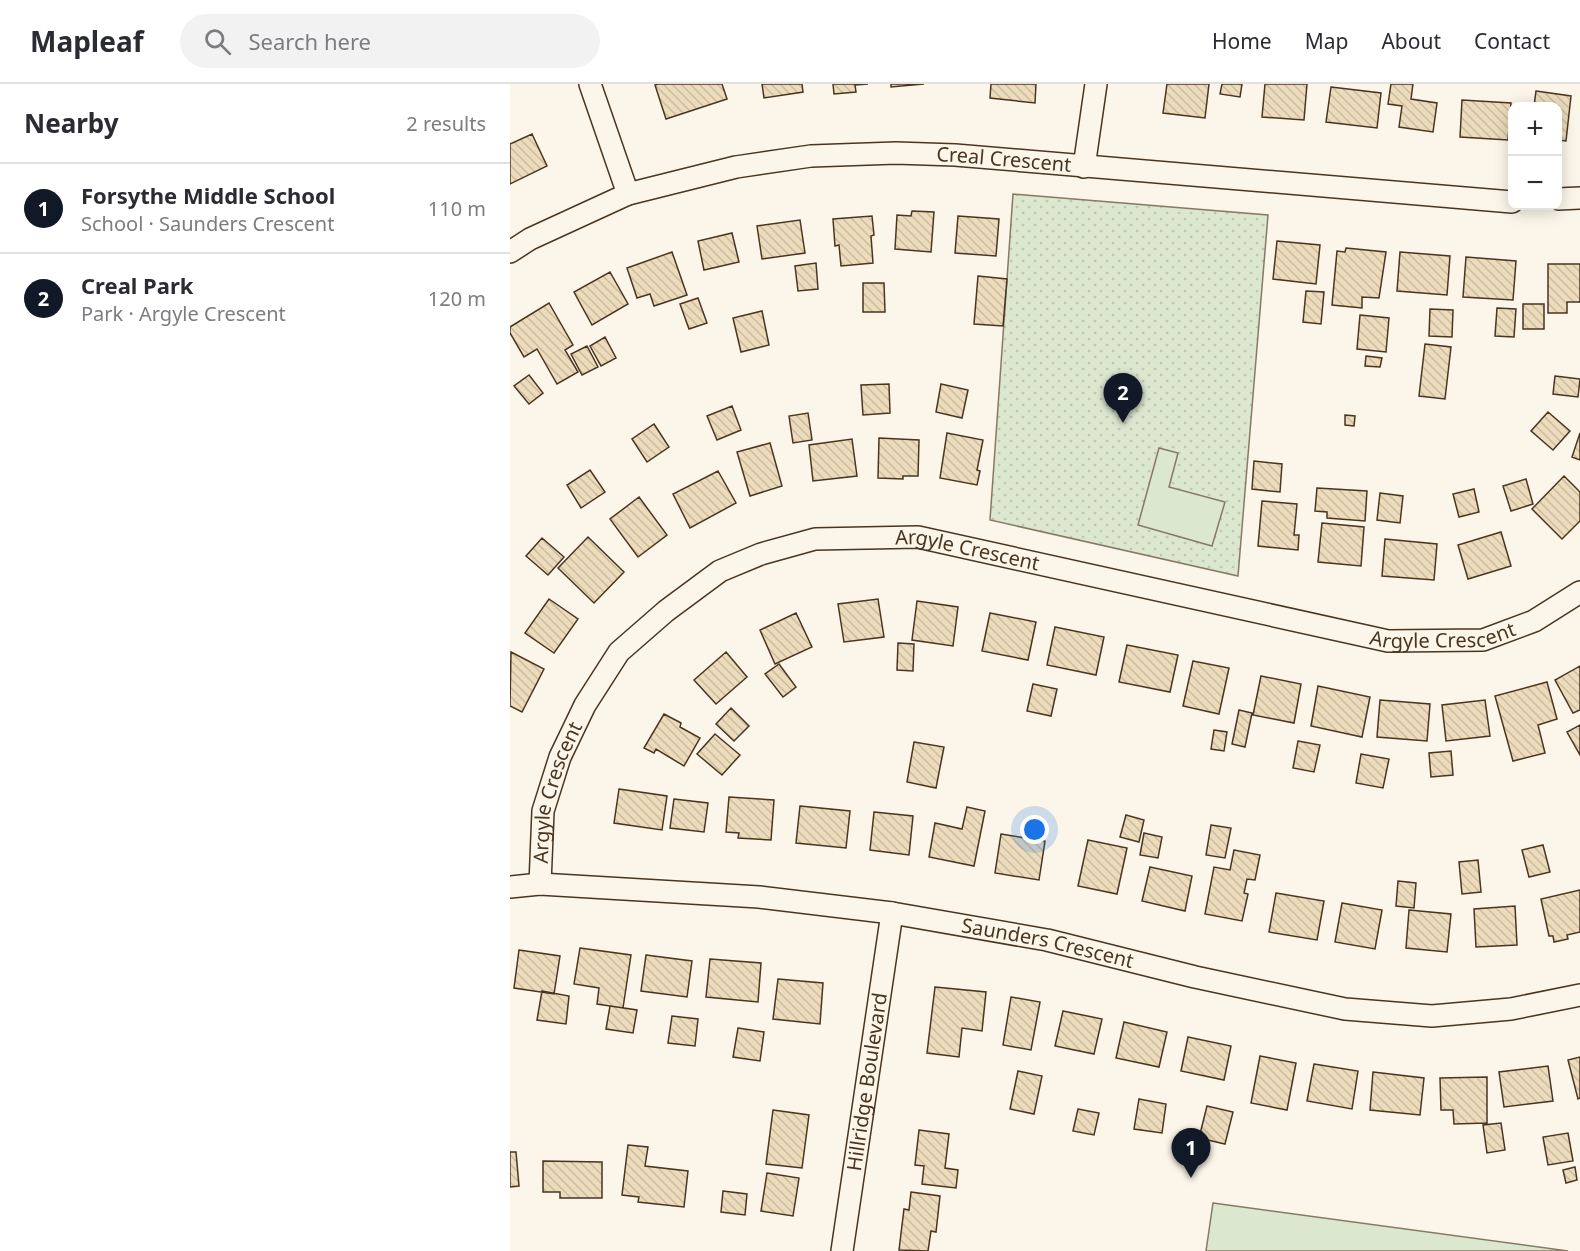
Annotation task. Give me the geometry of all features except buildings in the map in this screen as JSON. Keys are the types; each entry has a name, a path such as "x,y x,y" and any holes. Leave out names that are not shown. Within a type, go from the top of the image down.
{"street":[{"path":"590,84 628,194"},
{"path":"1084,167 1096,84"},
{"name":"Creal Crescent","path":"510,252 530,239 628,194 736,166 811,156 896,153 955,155 1508,202"},
{"path":"1562,199 1580,198"},
{"name":"Argyle Crescent","path":"540,884 543,811 560,756 585,705 619,652 666,611 720,571 761,555 815,539 918,537 1389,641 1483,640 1534,621 1580,592"},
{"name":"Saunders Crescent","path":"510,887 540,884 759,897 892,913 1047,940 1195,977 1346,1009 1432,1016 1511,1009 1580,995"},
{"name":"Hillridge Boulevard","path":"842,1251 892,913"}],"green space":[{"path":"1013,194 1268,215 1238,576 990,520"},
{"path":"1159,448 1178,453 1169,487 1225,502 1212,546 1138,525"},
{"path":"1213,1203 1568,1251 1206,1251"}],"place":[{"name":"Creal Park","path":"1123,423"},
{"name":"Forsythe Middle School","path":"1191,1178"}]}
